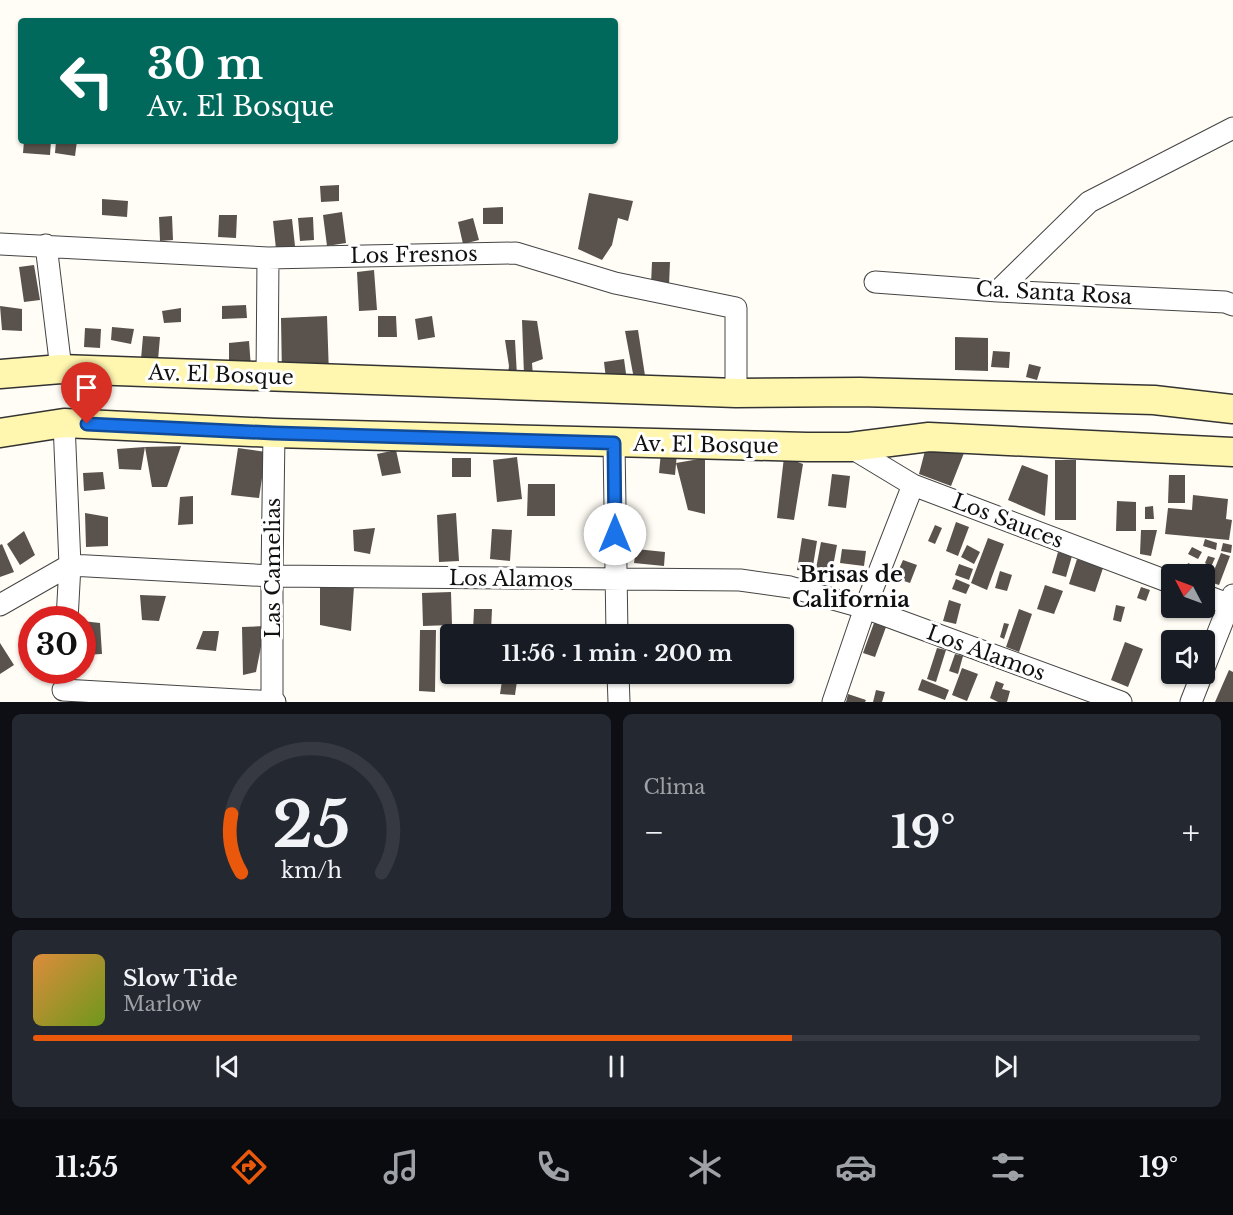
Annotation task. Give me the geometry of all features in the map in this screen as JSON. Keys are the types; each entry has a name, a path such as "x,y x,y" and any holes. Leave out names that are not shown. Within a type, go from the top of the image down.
{"street":[{"path":"998,291 1089,202 1233,128"},
{"name":"Los Fresnos","path":"0,244 268,258 516,253 615,283 736,308 736,393"},
{"path":"46,245 61,369"},
{"path":"267,377 268,258"},
{"name":"Ca. Santa Rosa","path":"875,282 998,291 1225,302 1233,305"},
{"name":"Av. El Bosque","path":"0,374 61,369 736,393 860,392 1154,400 1233,409"},
{"path":"64,423 70,565 68,606"},
{"name":"Av. El Bosque","path":"0,433 64,423 274,433 850,447 928,437 1233,452"},
{"name":"Las Camelias","path":"274,433 272,576 274,702"},
{"path":"614,443 617,624"},
{"name":"Los Sauces","path":"850,447 913,485 1161,579"},
{"path":"833,702 865,608 913,485"},
{"path":"0,605 70,565"},
{"name":"Los Alamos","path":"70,565 272,576 740,580 790,587 865,608 1121,702"},
{"path":"1215,598 1232,602 1215,642"},
{"path":"618,684 619,702"},
{"path":"1191,702 1198,684"},
{"path":"63,688 274,702"}],"building":[{"path":"24,144 51,144 50,155 23,153"},
{"path":"56,144 77,144 75,156 55,153"},
{"path":"339,185 339,201 321,202 320,186"},
{"path":"589,193 633,201 628,221 618,218 612,245 602,260 578,249"},
{"path":"102,199 128,201 127,217 102,215"},
{"path":"503,207 503,224 483,224 483,208"},
{"path":"342,212 346,243 327,246 323,215"},
{"path":"219,215 237,215 236,238 218,237"},
{"path":"172,216 173,240 160,241 159,217"},
{"path":"313,217 314,240 300,241 298,218"},
{"path":"473,218 479,240 463,244 458,222"},
{"path":"292,219 295,246 276,249 273,221"},
{"path":"652,262 670,262 669,285 651,284"},
{"path":"34,265 40,300 24,302 19,267"},
{"path":"374,270 377,310 359,311 357,272"},
{"path":"246,305 247,318 222,319 222,306"},
{"path":"0,306 22,309 22,331 2,330"},
{"path":"181,308 181,322 164,323 162,311"},
{"path":"327,316 329,375 282,377 281,318"},
{"path":"378,316 396,316 397,337 378,337"},
{"path":"432,316 435,337 418,340 415,319"},
{"path":"522,320 537,321 543,359 532,363 533,376 524,375"},
{"path":"112,327 134,329 131,344 111,340"},
{"path":"85,328 101,329 100,348 84,347"},
{"path":"638,330 646,382 634,379 625,331"},
{"path":"143,336 160,337 158,360 141,359"},
{"path":"955,337 988,338 988,371 955,370"},
{"path":"505,340 515,340 517,376 507,380 509,366"},
{"path":"249,341 251,368 229,368 229,343"},
{"path":"993,351 1010,352 1009,368 991,367"},
{"path":"624,359 627,381 606,379 604,362"},
{"path":"1029,364 1041,367 1037,380 1026,377"},
{"path":"181,446 167,487 152,487 145,447"},
{"path":"145,447 141,470 119,469 117,449"},
{"path":"926,447 964,453 951,486 919,474"},
{"path":"238,448 266,452 259,498 231,495"},
{"path":"396,450 401,473 382,476 377,454"},
{"path":"661,452 677,453 675,475 659,473"},
{"path":"517,457 522,499 497,502 493,460"},
{"path":"784,457 803,464 794,520 777,518"},
{"path":"452,458 471,458 471,477 452,477"},
{"path":"705,458 705,514 688,510 676,463"},
{"path":"1055,460 1076,460 1076,520 1055,520"},
{"path":"1022,465 1048,475 1045,516 1008,500"},
{"path":"103,472 105,489 84,491 83,473"},
{"path":"832,474 850,476 846,508 828,506"},
{"path":"1169,475 1185,475 1185,503 1168,503"},
{"path":"528,484 555,484 555,516 527,516"},
{"path":"1193,495 1228,499 1226,519 1232,520 1229,540 1165,534 1168,508 1192,510"},
{"path":"193,496 193,524 178,525 180,497"},
{"path":"1117,501 1136,502 1136,531 1116,531"},
{"path":"1153,506 1154,519 1145,519 1145,507"},
{"path":"85,513 108,517 108,546 86,547"},
{"path":"456,513 459,561 439,562 437,515"},
{"path":"956,522 969,527 958,556 946,551"},
{"path":"935,525 942,528 935,544 928,541"},
{"path":"375,528 370,554 354,551 353,530"},
{"path":"492,529 512,530 510,561 490,559"},
{"path":"1141,530 1157,530 1151,556 1140,554"},
{"path":"24,531 35,555 20,565 7,544"},
{"path":"802,538 817,541 812,572 797,570"},
{"path":"988,538 1004,544 987,590 971,583"},
{"path":"1205,539 1217,543 1216,550 1203,546"},
{"path":"821,542 837,545 831,577 815,574"},
{"path":"1223,543 1232,545 1231,553 1221,551"},
{"path":"2,544 14,572 0,577 0,545"},
{"path":"967,545 980,552 974,564 961,557"},
{"path":"1192,547 1202,552 1198,559 1188,554"},
{"path":"636,549 665,552 664,566 634,563"},
{"path":"842,549 866,551 864,566 840,563"},
{"path":"1058,552 1072,556 1066,577 1052,573"},
{"path":"1221,553 1230,556 1219,585 1215,584 1215,568"},
{"path":"1208,556 1215,558 1212,564 1205,563"},
{"path":"1077,559 1103,568 1095,592 1069,584"},
{"path":"903,560 917,565 910,583 895,578"},
{"path":"959,564 973,569 969,580 955,575"},
{"path":"1000,571 1012,575 1007,591 995,588"},
{"path":"956,579 970,585 966,594 952,589"},
{"path":"320,581 354,586 351,631 320,625"},
{"path":"1045,585 1063,591 1054,614 1037,609"},
{"path":"1141,587 1150,590 1146,601 1137,598"},
{"path":"451,592 452,624 423,626 422,593"},
{"path":"140,595 166,596 159,621 142,620"},
{"path":"949,600 961,604 956,624 943,621"},
{"path":"1116,605 1125,607 1121,622 1113,620"},
{"path":"474,609 492,609 491,624 473,624"},
{"path":"1019,609 1032,614 1019,652 1006,647"},
{"path":"96,623 100,623 102,654 96,654"},
{"path":"874,623 886,627 875,657 863,653"},
{"path":"1004,623 1009,624 1004,639 1000,637"},
{"path":"265,626 256,672 243,675 242,627"},
{"path":"420,630 436,630 435,692 419,691"},
{"path":"203,631 219,631 216,651 196,649"},
{"path":"1125,642 1143,649 1128,687 1111,680"},
{"path":"0,643 14,665 0,674"},
{"path":"937,648 946,650 936,682 927,679"},
{"path":"955,654 963,656 958,674 949,671"},
{"path":"962,668 978,674 967,701 952,695"},
{"path":"1229,670 1233,672 1233,702 1215,702"},
{"path":"922,679 949,690 945,700 918,690"},
{"path":"996,681 1004,684 1002,689 1010,691 1007,702 998,702 990,698"},
{"path":"502,684 517,684 515,695 500,694"},
{"path":"876,690 885,692 882,702 873,702"},
{"path":"848,694 866,700 865,702 846,702"}],"district":[{"name":"Brisas de California","path":"851,586"}],"route":[{"path":"87,424 274,433 614,443 615,534"}]}
